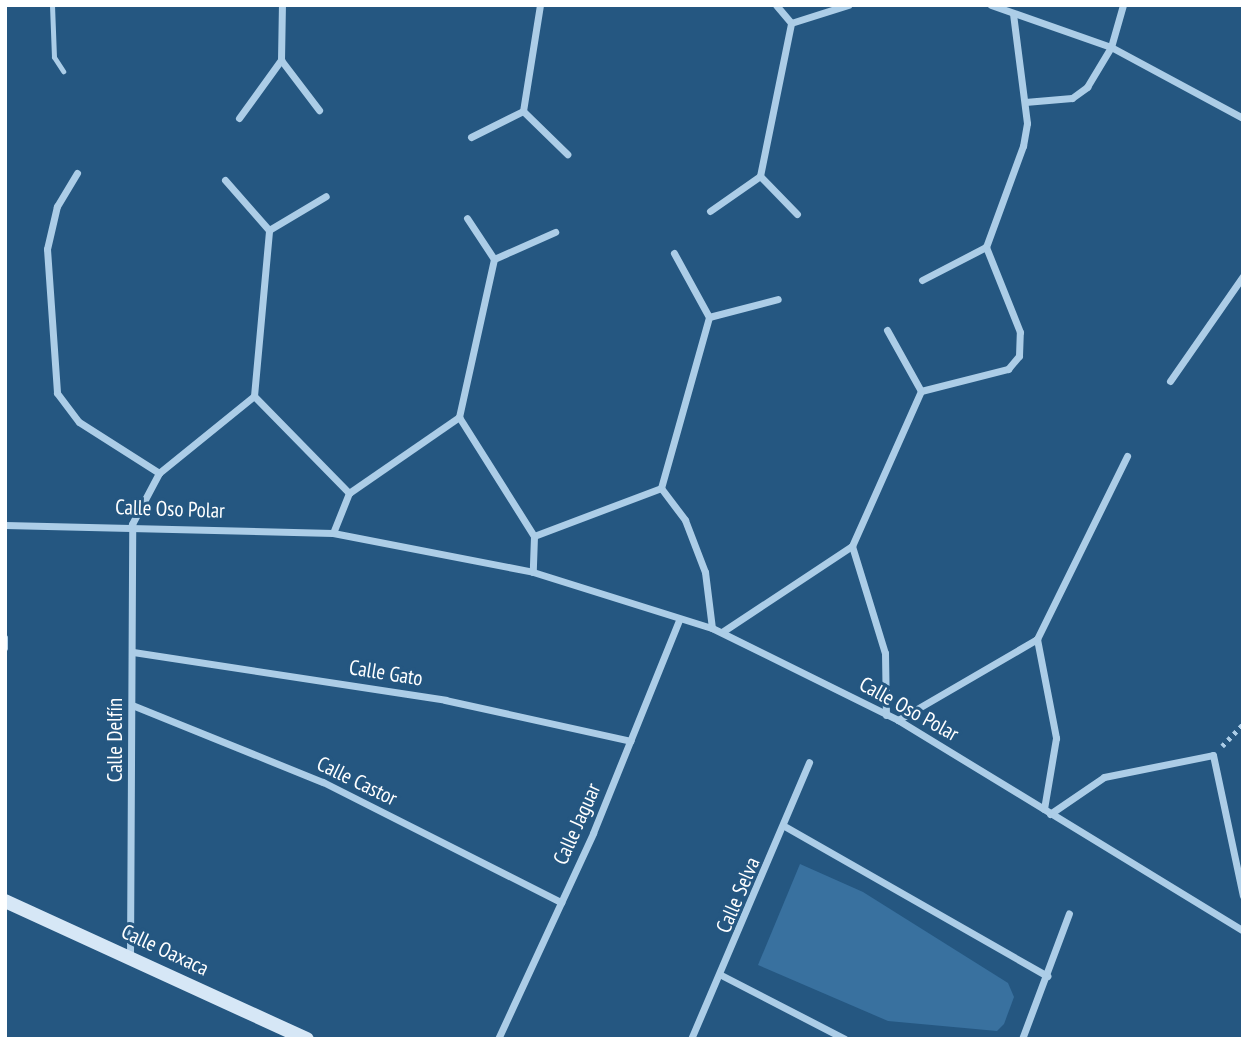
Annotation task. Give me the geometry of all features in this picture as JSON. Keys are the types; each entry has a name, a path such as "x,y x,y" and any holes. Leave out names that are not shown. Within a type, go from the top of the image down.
{"street":[{"path":"239,118 281,60 282,5"},
{"path":"523,111 540,5"},
{"path":"710,211 760,176 790,23 776,5"},
{"path":"790,23 848,5"},
{"path":"991,5 1111,47 1243,118"},
{"path":"1025,102 1072,98 1087,87 1111,47 1123,5"},
{"path":"920,391 1008,369 1018,356 1020,332 986,247 1023,146 1025,102 1013,14"},
{"path":"281,60 319,110"},
{"path":"471,137 523,111"},
{"path":"523,111 567,155"},
{"path":"77,173 57,206 47,248 54,385 79,422 159,473"},
{"path":"760,176 797,214"},
{"path":"132,524 159,473 254,396 270,230 225,180"},
{"path":"270,230 326,196"},
{"path":"334,533 349,493 459,418 494,259 467,218"},
{"path":"494,259 555,232"},
{"path":"922,280 986,247"},
{"path":"662,488 709,317 674,253"},
{"path":"1170,381 1243,276"},
{"path":"709,317 778,299"},
{"path":"887,330 920,391"},
{"path":"722,632 852,546 920,391"},
{"path":"254,396 349,493"},
{"path":"459,418 534,536 533,572"},
{"path":"898,720 1037,639 1127,456"},
{"path":"534,536 662,488"},
{"path":"662,488 685,520 705,572 712,628"},
{"name":"Calle Oso Polar","path":"5,525 132,524 334,533 533,572 679,620 712,628 898,720 1243,931"},
{"name":"Calle Delfín","path":"130,956 132,524"},
{"path":"852,546 886,653 887,715"},
{"name":"Calle Jaguar","path":"498,1039 631,741 679,620"},
{"path":"1037,639 1056,738 1047,811"},
{"name":"Calle Gato","path":"133,652 445,700 631,741"},
{"name":"Calle Castor","path":"132,705 323,782 561,902"},
{"path":"1047,811 1104,777 1213,755 1243,895"},
{"name":"Calle Selva","path":"691,1039 723,976 786,827 809,762"},
{"path":"786,827 1047,976"},
{"name":"Calle Oaxaca","path":"5,901 307,1039"},
{"path":"1023,1039 1069,913"},
{"path":"723,976 845,1039"}],"lane":[{"path":"52,5 54,57 63,71"},
{"path":"5,637 5,648"}],"path":[{"path":"1213,755 1243,724"}],"shaded area":[{"path":"800,864 863,892 1008,983 1014,997 1004,1024 997,1031 888,1021 758,965"}]}
